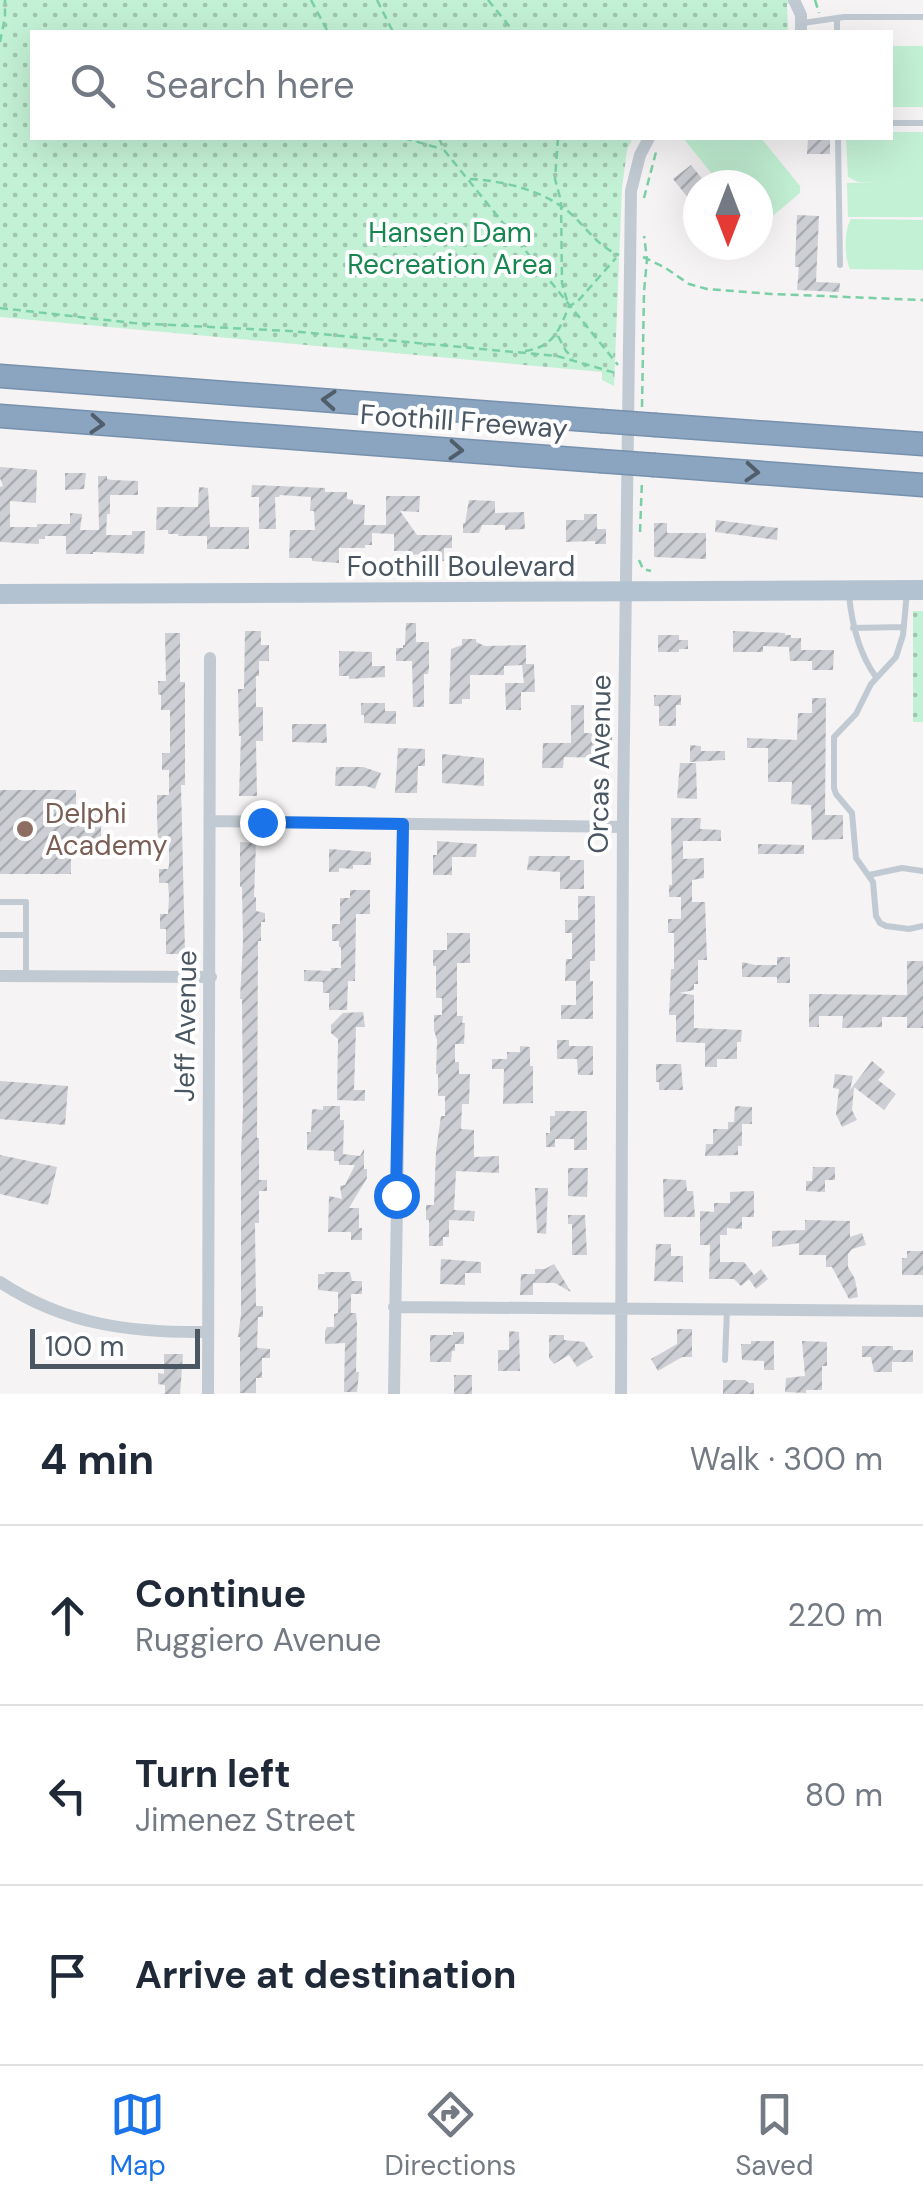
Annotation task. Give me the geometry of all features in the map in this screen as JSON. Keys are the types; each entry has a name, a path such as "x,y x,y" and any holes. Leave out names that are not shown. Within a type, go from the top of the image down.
{"highway":[{"name":"Foothill Freeway","path":"0,376 601,420 649,420 923,444"},
{"name":"Foothill Freeway","path":"0,416 923,485"}],"main road":[{"name":"Foothill Boulevard","path":"0,594 915,590"}],"street":[{"path":"794,0 801,14 801,28"},
{"name":"Orcas Avenue","path":"621,1394 628,378 625,255 631,191 640,156 654,141"},
{"name":"Jeff Avenue","path":"208,1394 210,658"},
{"path":"211,821 623,827"},
{"path":"394,1394 403,824"},
{"path":"0,976 211,977"},
{"path":"0,1282 51,1311 124,1329 208,1332"},
{"path":"394,1306 923,1311"}],"lane":[{"path":"801,28 837,18 923,17"},
{"path":"837,18 837,30"},
{"path":"893,123 923,123"},
{"path":"838,140 840,265"},
{"path":"848,590 854,628 876,677"},
{"path":"915,590 896,657 876,677 856,714 834,737 834,788 852,813 856,858 875,891 880,923 909,929 923,926"},
{"path":"854,628 904,627"},
{"path":"869,875 902,868 923,871"},
{"path":"0,902 26,902 26,976"},
{"path":"0,934 26,934"},
{"path":"725,1360 726,1309"}],"path":[{"path":"0,42 6,0"},
{"path":"312,0 327,30"},
{"path":"377,0 393,30"},
{"path":"488,0 512,30"},
{"path":"411,140 444,150"},
{"path":"440,140 628,378"},
{"path":"515,352 550,342 558,334 568,306 562,283 561,206 555,178 558,140"},
{"path":"643,201 654,141"},
{"path":"467,179 527,190 561,206 602,247 641,256 690,284 707,289 923,300"},
{"path":"643,233 647,260 642,340 649,420"},
{"path":"568,306 577,302 613,260 625,255"},
{"path":"0,308 515,352 575,360 628,378"},
{"path":"558,334 575,360"},
{"path":"640,532 648,467"},
{"path":"638,557 643,569 651,571"}],"green space":[{"name":"Hansen Dam Recreation Area","path":"0,0 793,0 787,4 788,30 30,30 30,140 632,140 622,188 614,386 602,380 602,372 0,317"},
{"path":"893,46 923,46 923,107 893,107"},
{"path":"893,132 923,132 923,217 848,217 847,183 880,182 858,182 848,177 846,140 893,140"},
{"path":"685,140 763,140 800,186 800,193 773,216 773,170 709,170"},
{"path":"851,219 923,220 923,270 850,269 846,244"},
{"path":"913,611 923,611 923,722 913,722"}],"building":[{"path":"808,140 830,140 830,154 807,154"},
{"path":"683,171 683,192 673,179"},
{"path":"797,215 819,216 816,282 840,283 839,292 797,290"},
{"path":"0,467 37,470 36,503 10,501 10,527 70,524 70,513 82,514 80,530 99,530 98,476 138,481 138,495 110,495 106,535 145,531 144,554 66,554 66,536 45,536 39,544 0,542"},
{"path":"65,473 86,473 84,489 65,490"},
{"path":"252,485 347,492 347,499 353,500 353,504 365,505 364,525 386,525 386,496 420,496 419,512 400,511 417,535 452,535 452,548 444,548 444,561 428,561 428,554 404,555 404,551 394,551 394,534 372,533 372,545 339,548 339,563 289,558 290,530 315,530 311,497 275,497 276,529 259,529 259,497 251,497"},
{"path":"199,487 208,488 210,527 249,527 249,549 207,549 207,536 178,536 168,534 168,530 156,530 157,507 198,507"},
{"path":"469,500 495,501 495,513 524,512 525,529 482,525 479,533 463,533"},
{"path":"584,514 597,514 597,529 606,529 606,544 566,542 566,520 584,520"},
{"path":"716,520 778,528 777,540 715,532"},
{"path":"654,523 667,523 667,533 706,533 706,559 654,557"},
{"path":"406,623 416,623 416,642 429,642 424,707 413,707 412,661 396,661 396,648 405,645"},
{"path":"245,631 261,631 261,645 269,645 269,661 259,661 256,676 256,707 263,707 263,741 256,741 257,796 239,796 238,689 244,689"},
{"path":"733,631 785,633 801,638 801,650 834,650 833,670 812,670 812,661 790,661 789,647 763,646 763,652 733,652"},
{"path":"165,633 180,633 180,682 185,682 185,785 181,785 185,954 166,954 166,929 160,929 160,914 168,914 169,896 168,883 159,883 159,869 168,869 169,840 158,838 157,820 157,795 169,795 169,770 162,770 162,753 170,753 170,710 161,710 158,694 158,681 166,681"},
{"path":"658,635 679,635 679,640 688,640 688,649 658,652"},
{"path":"462,639 476,639 485,646 526,645 526,664 534,664 535,692 521,692 521,710 506,710 505,683 524,683 522,665 504,666 504,675 470,675 470,699 462,699 462,704 449,704 451,649 462,645"},
{"path":"339,651 372,652 372,666 385,666 385,677 339,676"},
{"path":"654,695 681,695 681,705 676,705 676,726 659,726 659,706 654,706"},
{"path":"812,698 826,698 825,815 843,815 843,839 812,840 811,805 791,804 792,782 768,782 768,748 747,748 747,738 797,740 798,713 812,713"},
{"path":"361,703 385,703 385,711 396,711 396,724 364,723"},
{"path":"571,705 584,705 584,733 612,734 612,758 564,757 563,768 542,768 543,743 571,743"},
{"path":"292,724 326,724 327,743 292,742"},
{"path":"690,745 701,746 701,751 725,751 725,760 690,762"},
{"path":"398,748 425,749 425,766 418,766 417,793 395,793"},
{"path":"442,754 484,758 484,786 442,783"},
{"path":"680,763 696,763 697,799 677,798"},
{"path":"336,767 363,767 381,773 375,789 335,786"},
{"path":"0,790 76,790 76,813 101,813 101,853 71,853 71,874 0,874"},
{"path":"671,818 701,818 700,829 721,830 721,841 683,841 683,859 704,858 704,878 692,880 692,902 705,902 707,960 698,960 698,984 694,984 694,990 679,993 694,995 694,1028 742,1030 737,1059 717,1059 717,1067 705,1067 705,1043 676,1042 676,1015 669,1015 674,933 668,933 668,919 681,919 681,897 669,897"},
{"path":"437,841 477,844 476,857 452,857 452,875 433,875"},
{"path":"240,842 256,843 254,897 256,911 265,913 258,941 257,1138 259,1180 267,1180 267,1191 259,1191 259,1223 255,1223 256,1306 263,1306 263,1317 258,1317 257,1348 270,1349 270,1358 262,1358 262,1378 256,1378 256,1393 240,1393 238,1337 243,1111"},
{"path":"758,844 804,845 804,854 758,854"},
{"path":"329,849 371,852 371,865 329,872"},
{"path":"529,856 584,860 584,889 560,889 560,872 527,870"},
{"path":"350,890 370,890 370,914 356,914 355,981 348,981 347,1010 329,1010 329,993 323,993 323,982 304,981 304,970 341,968 341,947 339,941 332,941 332,924 340,924 340,898 350,898"},
{"path":"578,896 595,896 595,961 590,961 593,1019 561,1019 561,1005 576,1005 576,981 565,981 566,959 572,959 572,933 565,933 565,920 578,920"},
{"path":"447,933 470,933 470,963 457,963 457,1016 463,1016 465,1023 464,1044 455,1044 455,1062 459,1062 459,1074 470,1074 469,1104 462,1104 461,1129 474,1130 474,1157 499,1156 499,1173 456,1171 454,1210 475,1211 474,1221 449,1220 449,1237 443,1237 443,1246 429,1246 426,1205 434,1205 436,1151 441,1116 445,1116 445,1096 438,1096 436,1074 434,1015 442,1015 442,998 436,998 433,950 447,950"},
{"path":"777,957 790,957 790,983 777,983 777,977 742,977 742,962 777,965"},
{"path":"907,961 923,961 923,1028 907,1028 907,1017 882,1017 882,1027 842,1028 843,1016 819,1016 819,1027 809,1027 809,994 907,995"},
{"path":"363,1012 365,1027 356,1027 354,1090 365,1090 365,1101 337,1100 338,1039 331,1033 331,1025 343,1013"},
{"path":"557,1040 569,1040 569,1046 593,1046 593,1075 578,1075 577,1059 557,1059"},
{"path":"520,1046 530,1047 533,1103 503,1104 504,1069 492,1069 492,1059 507,1059 507,1052 520,1052"},
{"path":"872,1061 885,1072 878,1080 896,1094 884,1110 854,1087 852,1110 857,1120 842,1127 836,1114 839,1089 833,1088 835,1074 853,1076 850,1090"},
{"path":"656,1064 681,1064 683,1090 659,1090"},
{"path":"0,1081 68,1086 65,1125 0,1119"},
{"path":"323,1106 340,1106 340,1120 344,1120 343,1154 360,1156 364,1149 367,1178 349,1208 359,1208 362,1240 351,1240 351,1232 328,1232 329,1196 342,1199 340,1186 345,1185 355,1165 339,1165 339,1161 334,1161 334,1151 307,1150 312,1109 323,1110"},
{"path":"735,1106 752,1107 752,1124 742,1124 738,1155 705,1156 706,1144 713,1144 713,1129 728,1129 728,1122 734,1122"},
{"path":"555,1111 587,1111 587,1150 574,1150 574,1139 555,1139 555,1147 546,1147 550,1116 555,1116"},
{"path":"0,1155 57,1167 48,1205 0,1194"},
{"path":"813,1167 835,1167 835,1180 825,1180 825,1192 806,1191"},
{"path":"568,1168 588,1168 587,1197 568,1196"},
{"path":"663,1179 686,1180 687,1191 693,1191 695,1217 664,1217"},
{"path":"535,1188 548,1188 546,1234 537,1233"},
{"path":"754,1191 754,1217 742,1217 742,1229 727,1228 727,1235 720,1235 720,1262 744,1262 754,1275 761,1269 768,1279 756,1289 749,1279 741,1286 734,1279 709,1279 710,1245 700,1245 700,1211 714,1212 714,1203 730,1203 730,1192"},
{"path":"568,1215 585,1215 587,1255 572,1255 572,1224 568,1224"},
{"path":"805,1220 850,1221 850,1237 862,1233 866,1245 848,1254 858,1297 849,1299 832,1267 826,1267 826,1255 799,1255 799,1243 772,1247 772,1231 805,1230"},
{"path":"656,1244 671,1244 671,1256 683,1256 683,1282 654,1281"},
{"path":"907,1251 923,1251 923,1275 902,1275 902,1258 907,1258"},
{"path":"441,1259 481,1262 481,1273 465,1273 465,1285 440,1284"},
{"path":"554,1264 571,1292 555,1283 533,1283 533,1295 520,1295 521,1274 535,1274 535,1269"},
{"path":"350,1272 352,1281 362,1281 362,1294 351,1294 351,1313 356,1313 357,1324 357,1392 344,1392 345,1343 325,1344 325,1331 334,1327 334,1314 338,1313 338,1292 318,1290 318,1274"},
{"path":"677,1329 692,1329 692,1357 682,1357 658,1371 651,1359 677,1344"},
{"path":"509,1331 519,1332 520,1371 498,1371 498,1350 509,1350"},
{"path":"464,1332 464,1344 455,1344 451,1362 430,1362 430,1335"},
{"path":"549,1335 584,1342 593,1357 577,1367 569,1355 554,1364 549,1358"},
{"path":"774,1341 774,1370 764,1370 764,1361 742,1360 741,1344"},
{"path":"802,1341 827,1342 822,1390 785,1392 786,1378 805,1376"},
{"path":"862,1346 913,1350 913,1362 892,1362 892,1372 874,1372 871,1357 862,1357"},
{"path":"164,1354 183,1354 180,1394 165,1394 165,1385 158,1384 158,1373 164,1374"},
{"path":"454,1375 472,1375 472,1394 454,1394"},
{"path":"723,1380 754,1383 754,1394 723,1394"}],"place":[{"name":"Delphi Academy","path":"25,829"}],"route":[{"path":"262,822 403,824 396,1195"}]}
